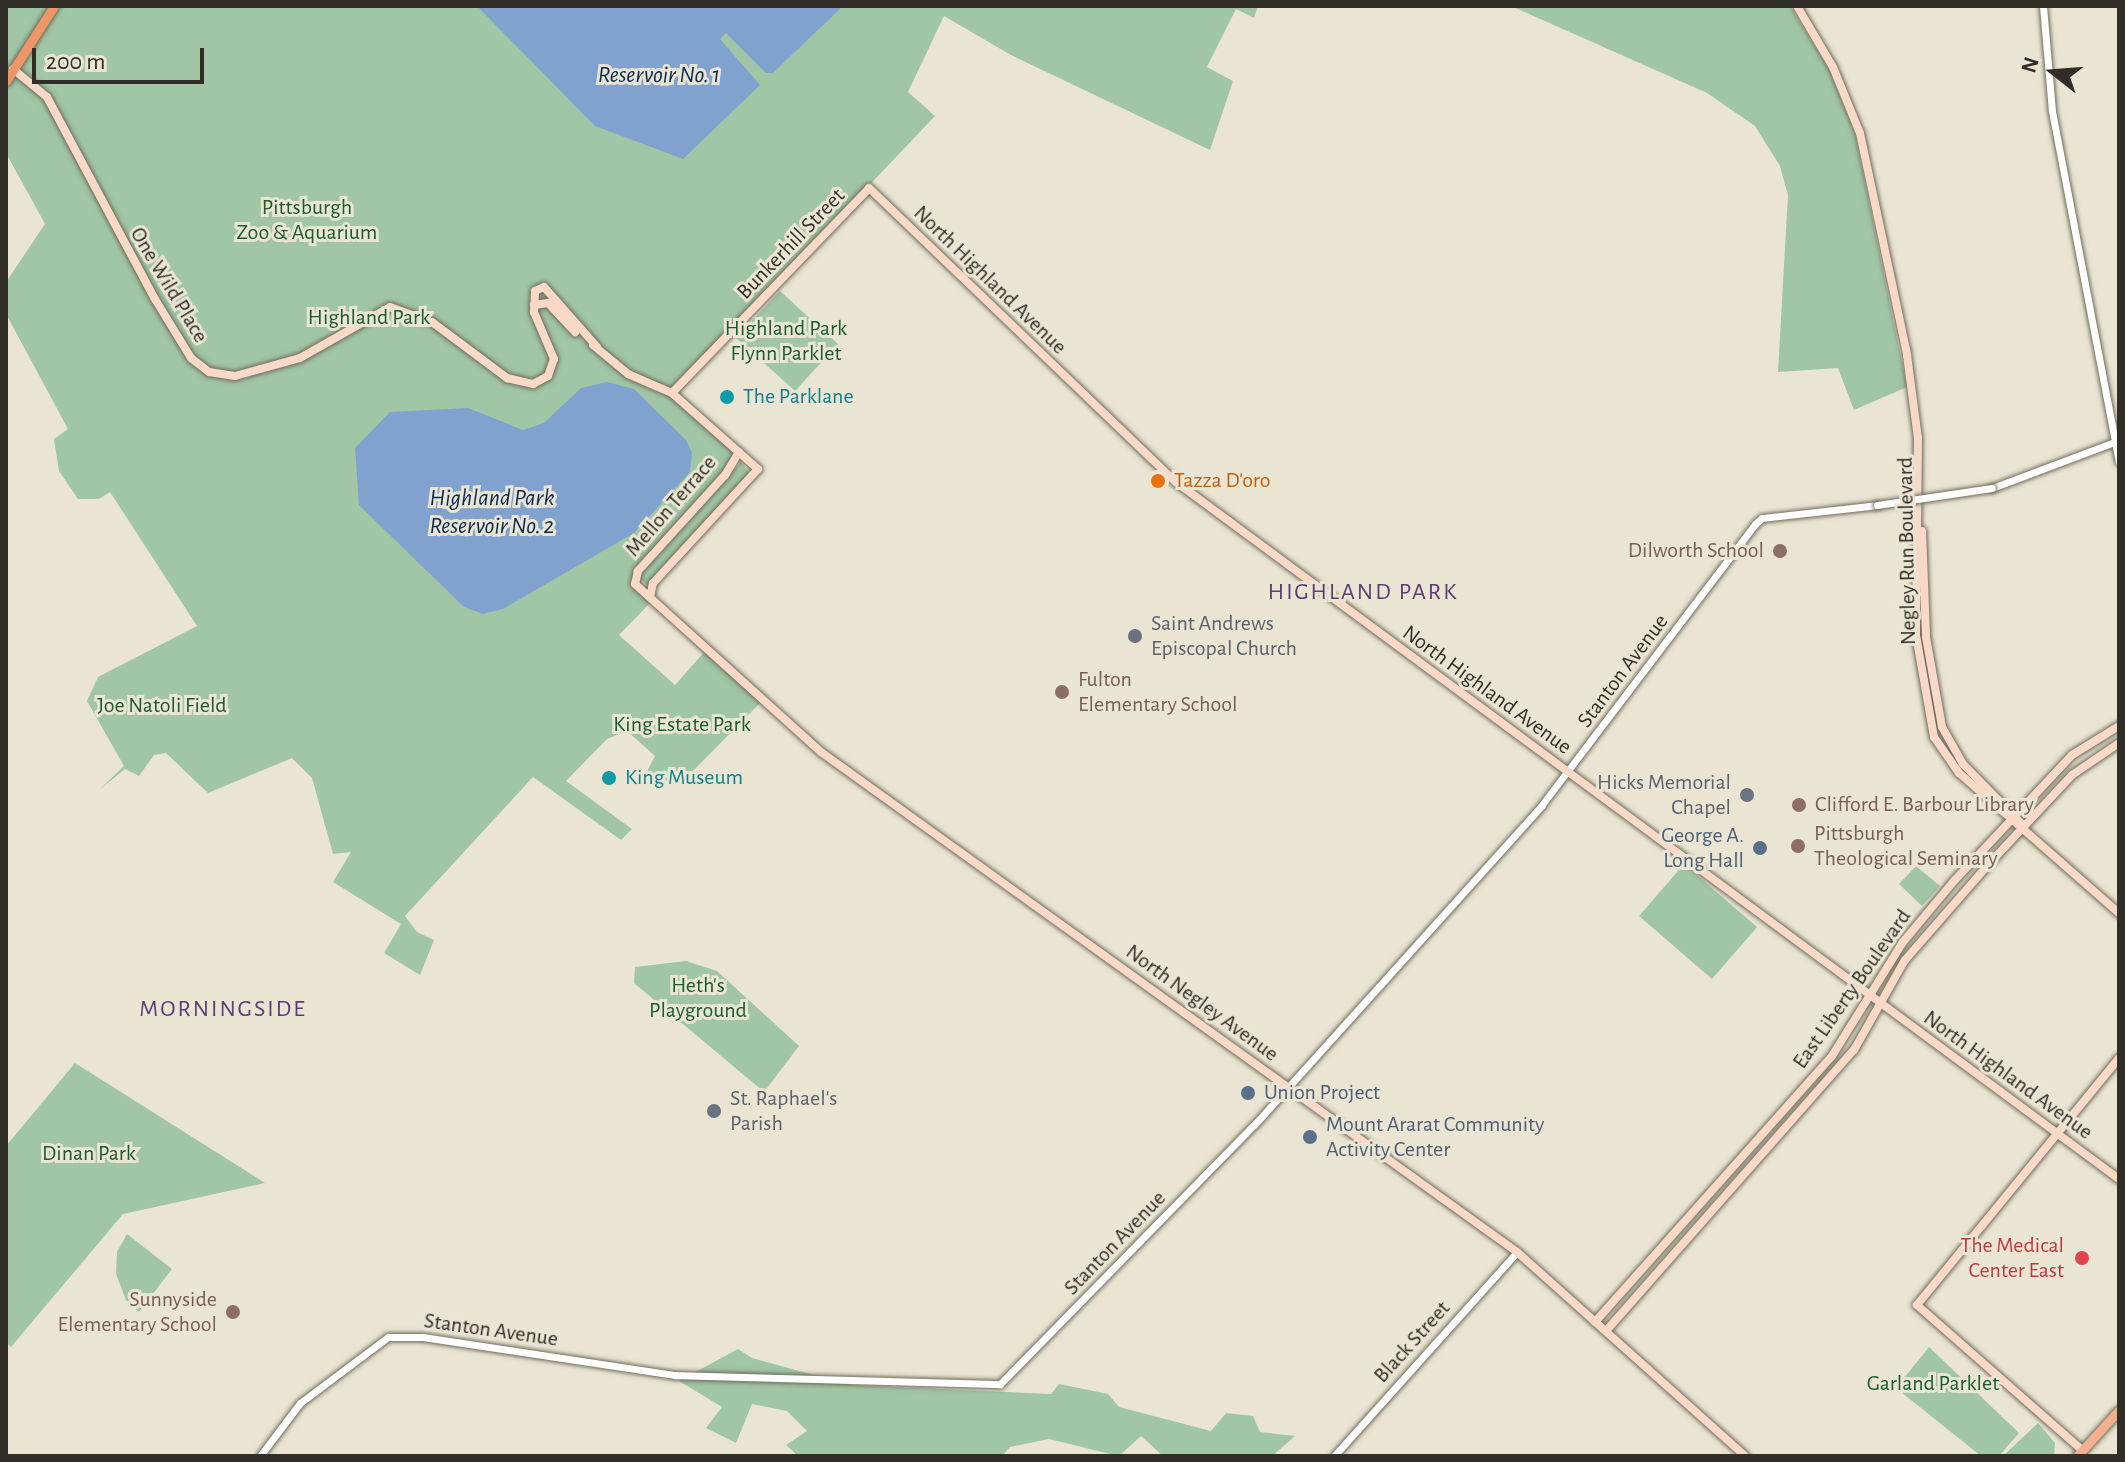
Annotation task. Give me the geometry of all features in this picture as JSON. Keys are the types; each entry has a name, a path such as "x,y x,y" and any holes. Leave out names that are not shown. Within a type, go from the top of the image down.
{"highway":[{"path":"6,81 54,6"}],"main road":[{"name":"Negley Run Boulevard","path":"1800,6 1838,64 1861,120 1912,354 1923,438 1926,637 1942,727 1963,764 2023,826 2119,913"},
{"name":"One Wild Place","path":"13,69 50,102 119,237 201,367 229,376 255,372 309,355 376,311 390,307 432,322 507,378 529,385 548,376 554,359 534,305 535,291 549,289 597,347"},
{"name":"Bunkerhill Street","path":"672,393 869,188"},
{"name":"North Highland Avenue","path":"869,188 1176,482 2119,1179"},
{"name":"One Wild Place","path":"534,305 548,303 628,374 672,393 758,469"},
{"name":"Mellon Terrace","path":"635,584 638,571 725,475 739,452"},
{"name":"Mellon Terrace","path":"650,598 653,583 758,469"},
{"name":"North Negley Avenue","path":"635,584 821,752 1517,1252 1745,1456"},
{"name":"East Liberty Boulevard","path":"1595,1322 1832,1056 1903,942 2013,816 2072,755 2119,726"},
{"name":"East Liberty Boulevard","path":"1606,1331 1854,1050 1905,960 2072,775 2119,743"},
{"path":"2119,1058 2054,1131 1917,1305 2083,1454 2119,1410"}],"street":[{"path":"2043,6 2047,73 2112,443 2119,462"},
{"name":"Stanton Avenue","path":"260,1456 300,1403 388,1337 423,1337 675,1375 1000,1384 1288,1087 1570,773 1762,518 1992,488 2112,443"},
{"name":"Black Street","path":"1334,1456 1517,1252"}],"green space":[{"name":"Highland Park","path":"6,6 1258,6 1254,18 1236,9 1207,67 1233,81 1210,150 1011,55 944,16 908,92 935,116 672,393 739,452 634,580 653,600 619,635 675,685 707,649 763,700 691,773 673,781 643,779 655,756 627,731 607,739 566,781 632,829 621,840 533,777 405,916 417,932 434,940 420,975 384,953 401,924 333,882 351,852 333,854 312,778 292,758 208,793 166,753 154,755 139,776 125,769 99,790 124,766 87,701 98,677 197,626 110,492 99,499 78,499 59,471 54,439 68,429 6,314 6,282 45,224 6,153"},
{"path":"1511,6 1790,6 1829,69 1855,134 1907,387 1854,410 1838,368 1778,372 1788,195 1780,166 1755,126 1707,93"},
{"name":"Highland Park Flynn Parklet","path":"780,291 838,344 795,391 736,338"},
{"path":"741,462 750,474 647,585 638,577 642,569"},
{"path":"1684,864 1757,927 1712,979 1639,916"},
{"path":"1916,866 1940,886 1922,906 1899,884"},
{"name":"Heth's Playground","path":"686,961 717,971 799,1046 764,1092 634,983 635,967"},
{"name":"Dinan Park","path":"75,1063 265,1183 123,1214 11,1347 6,1342 6,1146"},
{"path":"127,1234 172,1269 139,1312 126,1300 116,1274 117,1252"},
{"name":"Garland Parklet","path":"1929,1347 2019,1433 1999,1456 1981,1456 1896,1388"},
{"path":"738,1349 752,1358 850,1385 1051,1394 1059,1384 1108,1394 1119,1407 1211,1431 1226,1413 1253,1416 1260,1432 1295,1436 1272,1456 1163,1456 1141,1436 1119,1456 1049,1439 1010,1447 1002,1456 798,1456 786,1445 807,1431 787,1411 752,1404 736,1443 706,1428 722,1407 679,1381"},
{"path":"2038,1423 2055,1443 2054,1456 2003,1456"}],"water":[{"name":"Reservoir No. 1","path":"477,6 843,6 773,73 766,73 726,33 720,39 760,85 683,159 595,126"},
{"name":"Highland Park Reservoir No. 2","path":"607,382 634,389 686,440 692,453 690,472 634,533 503,609 483,614 464,607 359,505 355,448 390,412 468,408 523,430 544,423 581,388"}],"place":[{"name":"The Parklane","path":"727,397"},
{"name":"Tazza D'oro","path":"1158,481"},
{"name":"Dilworth School","path":"1780,551"},
{"name":"Saint Andrews Episcopal Church","path":"1135,636"},
{"name":"Fulton Elementary School","path":"1062,692"},
{"name":"King Museum","path":"609,778"},
{"name":"Hicks Memorial Chapel","path":"1747,795"},
{"name":"Clifford E. Barbour Library","path":"1799,805"},
{"name":"Pittsburgh Theological Seminary","path":"1798,846"},
{"name":"George A. Long Hall","path":"1760,848"},
{"name":"Union Project","path":"1248,1093"},
{"name":"St. Raphael's Parish","path":"714,1111"},
{"name":"Mount Ararat Community Activity Center","path":"1310,1137"},
{"name":"The Medical Center East","path":"2082,1258"},
{"name":"Sunnyside Elementary School","path":"233,1312"}],"district":[{"name":"HIGHLAND PARK","path":"1363,593"},
{"name":"MORNINGSIDE","path":"223,1010"}],"park label":[{"name":"Pittsburgh Zoo & Aquarium","path":"307,220"},
{"name":"Joe Natoli Field","path":"162,706"},
{"name":"King Estate Park","path":"682,725"}]}
